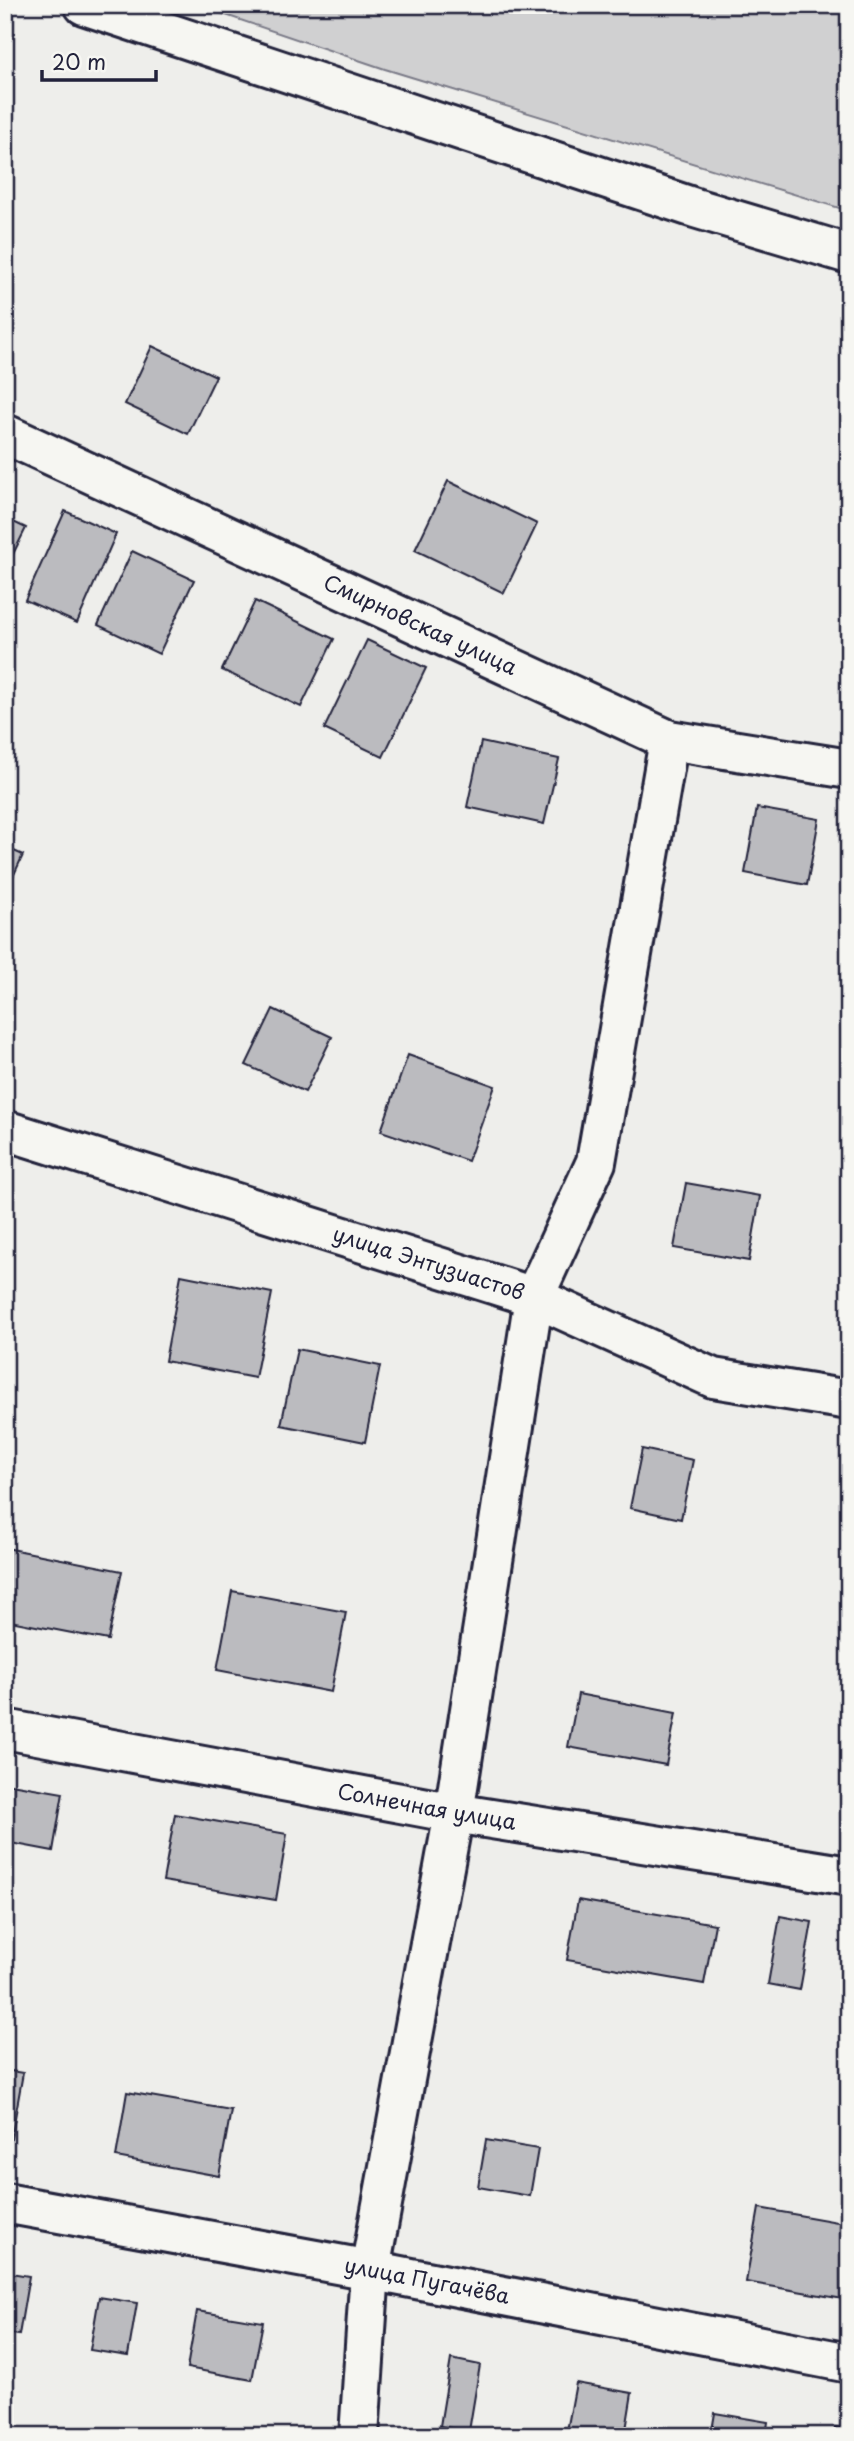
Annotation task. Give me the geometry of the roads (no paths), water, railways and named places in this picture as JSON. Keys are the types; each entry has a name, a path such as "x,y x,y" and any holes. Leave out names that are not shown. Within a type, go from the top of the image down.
{"street":[{"path":"84,5 695,208 849,254"},
{"name":"Смирновская улица","path":"5,434 669,740 849,769"},
{"path":"359,2436 370,2270 454,1813 534,1297 596,1162 669,740"},
{"name":"улица Энтузиастов","path":"6,1129 534,1297 713,1378 849,1400"},
{"name":"Солнечная улица","path":"5,1729 454,1813 849,1876"},
{"name":"улица Пугачёва","path":"5,2203 849,2362"}]}
